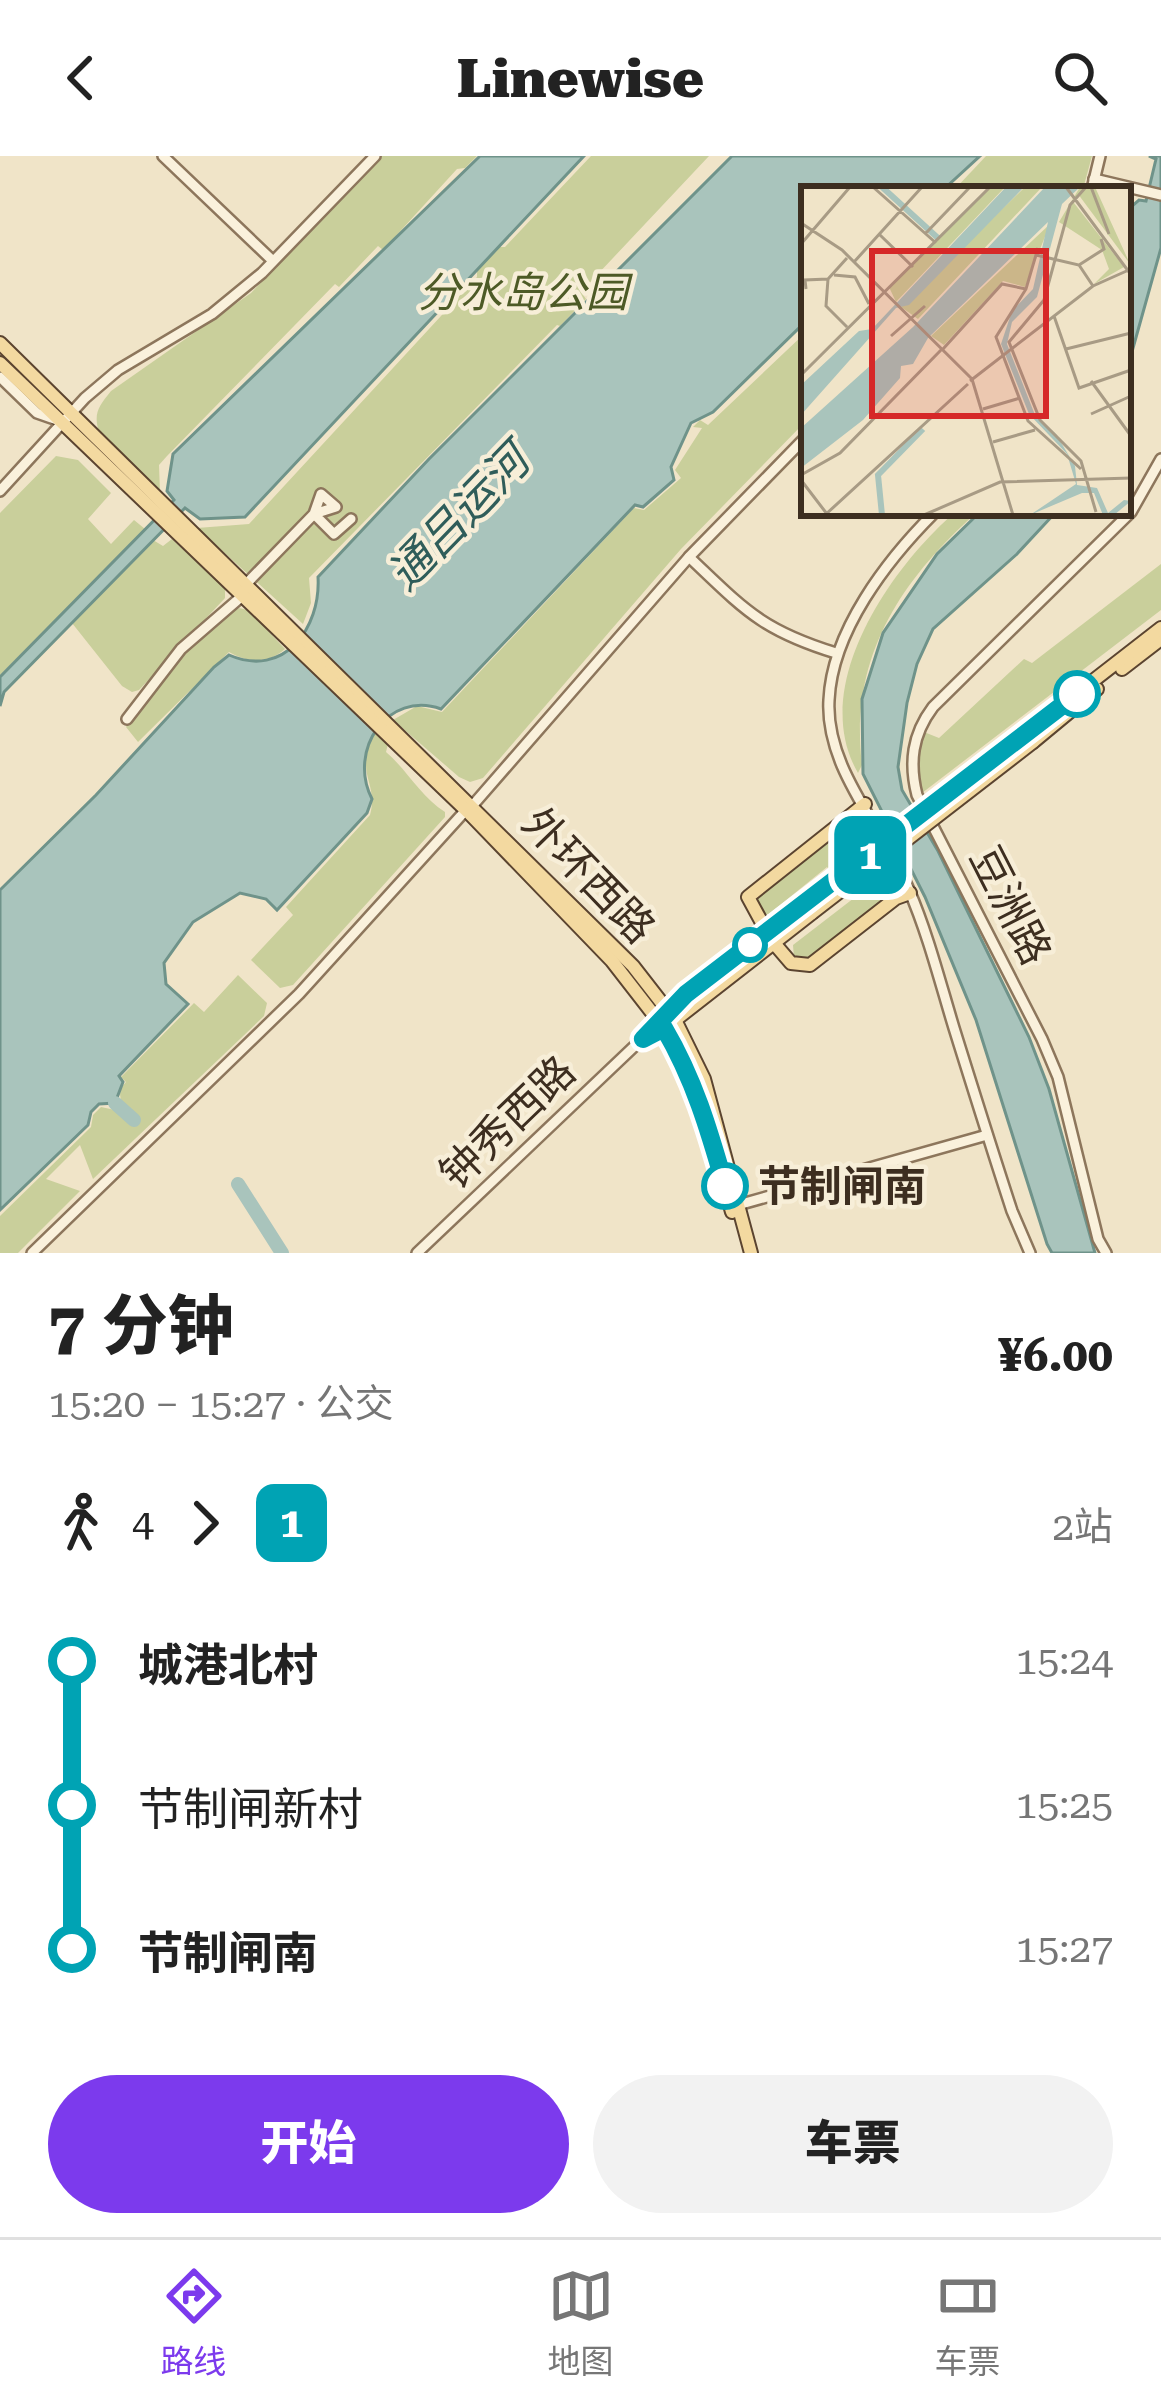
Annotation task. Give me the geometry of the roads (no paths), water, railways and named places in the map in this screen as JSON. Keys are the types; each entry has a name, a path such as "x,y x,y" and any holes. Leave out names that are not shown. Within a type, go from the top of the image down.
{"main road":[{"path":"0,343 64,420"},
{"path":"0,363 245,592"},
{"name":"外环西路","path":"245,592 612,944 704,1079 747,1253"},
{"path":"1030,737 1161,628"},
{"path":"643,1039 1161,639"},
{"path":"865,804 748,897 791,963 810,965 896,898 910,893"},
{"name":"外环西路","path":"666,1019 695,1085 747,1253"}],"street":[{"path":"164,156 273,262"},
{"path":"0,491 64,420 118,370 212,314 273,262 375,156"},
{"path":"1093,184 1100,156"},
{"path":"1131,190 1161,195"},
{"path":"0,377 37,413 64,420"},
{"path":"32,1253 299,994 470,808 689,556 801,442"},
{"name":"豆洲路","path":"1131,512 1161,459"},
{"path":"127,719 181,649 245,592 250,580 314,514 337,534 352,519"},
{"path":"931,516 895,558 836,653 828,704 830,729 844,774 865,804 910,893 1012,1211 1030,1253"},
{"name":"豆洲路","path":"1106,1253 1098,1239 1058,1077 917,795 912,764 917,733 933,707 1127,516"},
{"path":"689,556 756,620 790,638 836,653"},
{"name":"钟秀西路","path":"417,1253 643,1039"},
{"path":"738,1205 987,1135"}],"water":[{"path":"480,156 584,156 245,517 200,519 185,508 4,692 0,706 0,677 174,500 167,491 173,454"},
{"name":"通吕运河","path":"732,156 980,156 947,186 801,186 801,326 713,412 691,423 671,467 674,480 643,507 635,505 441,709 404,708 377,728 365,762 372,799 367,813 277,910 266,899 240,893 193,922 164,963 166,984 188,1004 119,1076 123,1082 115,1103 99,1104 88,1125 0,1210 0,890 214,667 229,655 267,660 295,644 313,614 318,577"},
{"path":"1149,156 1161,156 1161,248 1131,355 1131,210 1139,200 1146,201 1156,159"},
{"path":"976,516 1052,516 933,629 907,703 898,767 902,790 938,851 1029,1037 1049,1089 1095,1253 1052,1253 1047,1244 976,1020 925,897 863,774 862,699 883,633 937,554"}],"waterway":[{"path":"115,1103 134,1120"},
{"path":"238,1184 282,1253"}],"place":[{"name":"节制闸南","path":"725,1186"}],"park label":[{"name":"分水岛公园","path":"523,292"}]}
